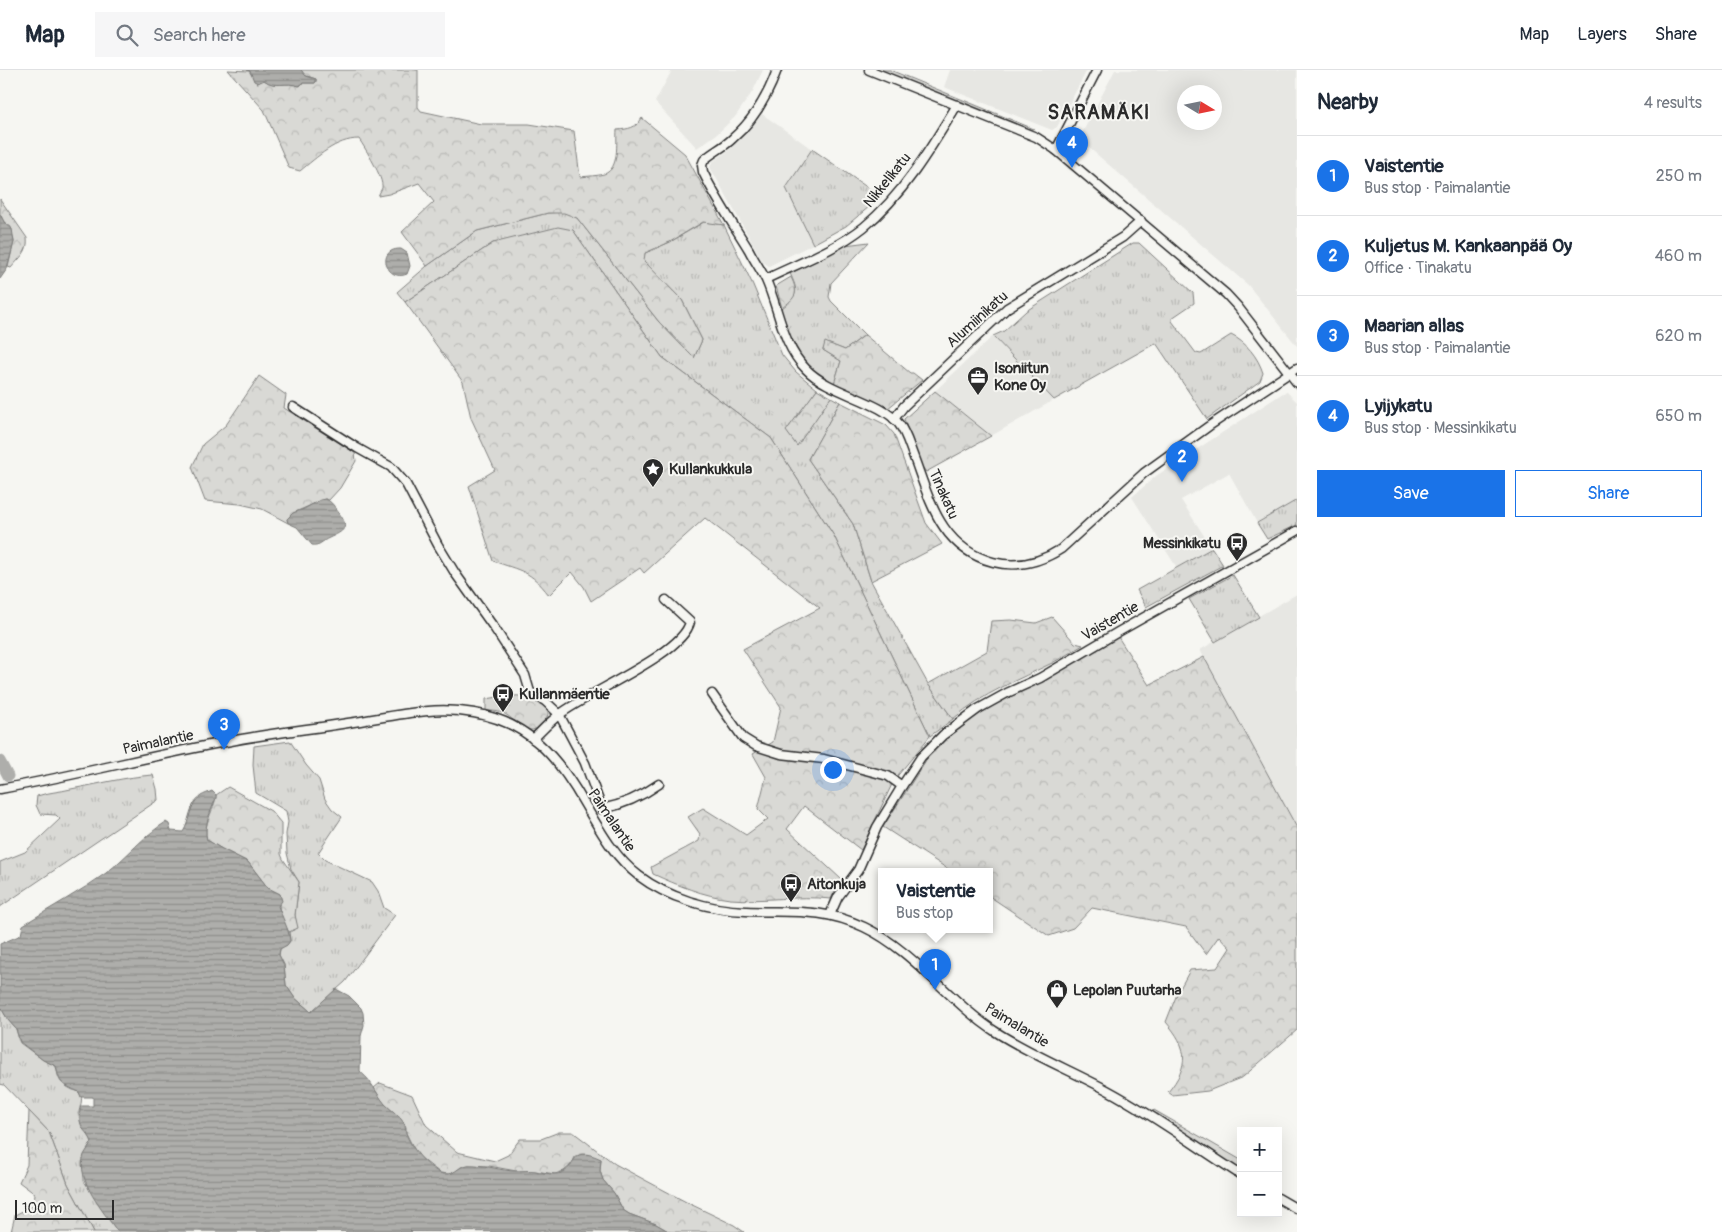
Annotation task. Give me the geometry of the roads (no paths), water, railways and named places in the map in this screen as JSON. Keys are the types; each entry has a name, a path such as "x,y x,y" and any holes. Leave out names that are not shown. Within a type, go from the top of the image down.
{"street":[{"name":"Tinakatu","path":"777,70 765,96 746,125 722,148 706,158 702,165 704,175 766,279 788,343 804,367 826,384 880,410 894,419 904,432 935,513 950,536 963,548 980,557 998,563 1017,564 1045,558 1061,549 1144,473 1209,426 1297,368"},
{"path":"869,70 1036,138 1056,150 1226,294 1297,383"},
{"path":"1056,150 1097,70"},
{"name":"Nikkelikatu","path":"766,279 836,246 876,216 904,184 957,105"},
{"name":"Alumiinikatu","path":"894,419 904,406 1007,308 1123,236 1141,221"},
{"path":"293,407 357,448 392,467 406,484 455,573 495,628 525,675 530,692 545,701 559,714 585,763 602,808 622,804 644,794 659,784"},
{"name":"Vaistentie","path":"830,915 838,897 858,870 877,827 902,786 921,758 943,735 961,720 1007,693 1040,678 1297,530"},
{"path":"533,739 559,714 657,657 683,636 690,622 666,600"},
{"path":"712,694 743,738 756,746 787,756 824,759 888,776 902,786"},
{"name":"Paimalantie","path":"0,789 238,740 422,711 459,710 488,716 515,726 548,752 559,764 615,853 630,869 650,884 684,899 720,908 744,911 796,910 830,915 865,928 893,945 995,1032 1126,1101 1237,1172"},
{"path":"1282,1200 1297,1209"}],"waterway":[{"path":"0,761 8,776"}],"place":[{"name":"Lyijykatu","path":"1072,168"},
{"name":"Isoniitun Kone Oy","path":"978,396"},
{"name":"Kuljetus M. Kankaanpää Oy","path":"1182,482"},
{"name":"Kullankukkula","path":"653,488"},
{"name":"Messinkikatu","path":"1237,562"},
{"name":"Kullanmäentie","path":"503,713"},
{"name":"Maarian allas","path":"224,750"},
{"name":"Aitonkuja","path":"791,903"},
{"name":"Vaistentie","path":"935,990"},
{"name":"Lepolan Puutarha","path":"1057,1009"}],"district":[{"name":"SARAMÄKI","path":"1099,112"}]}
